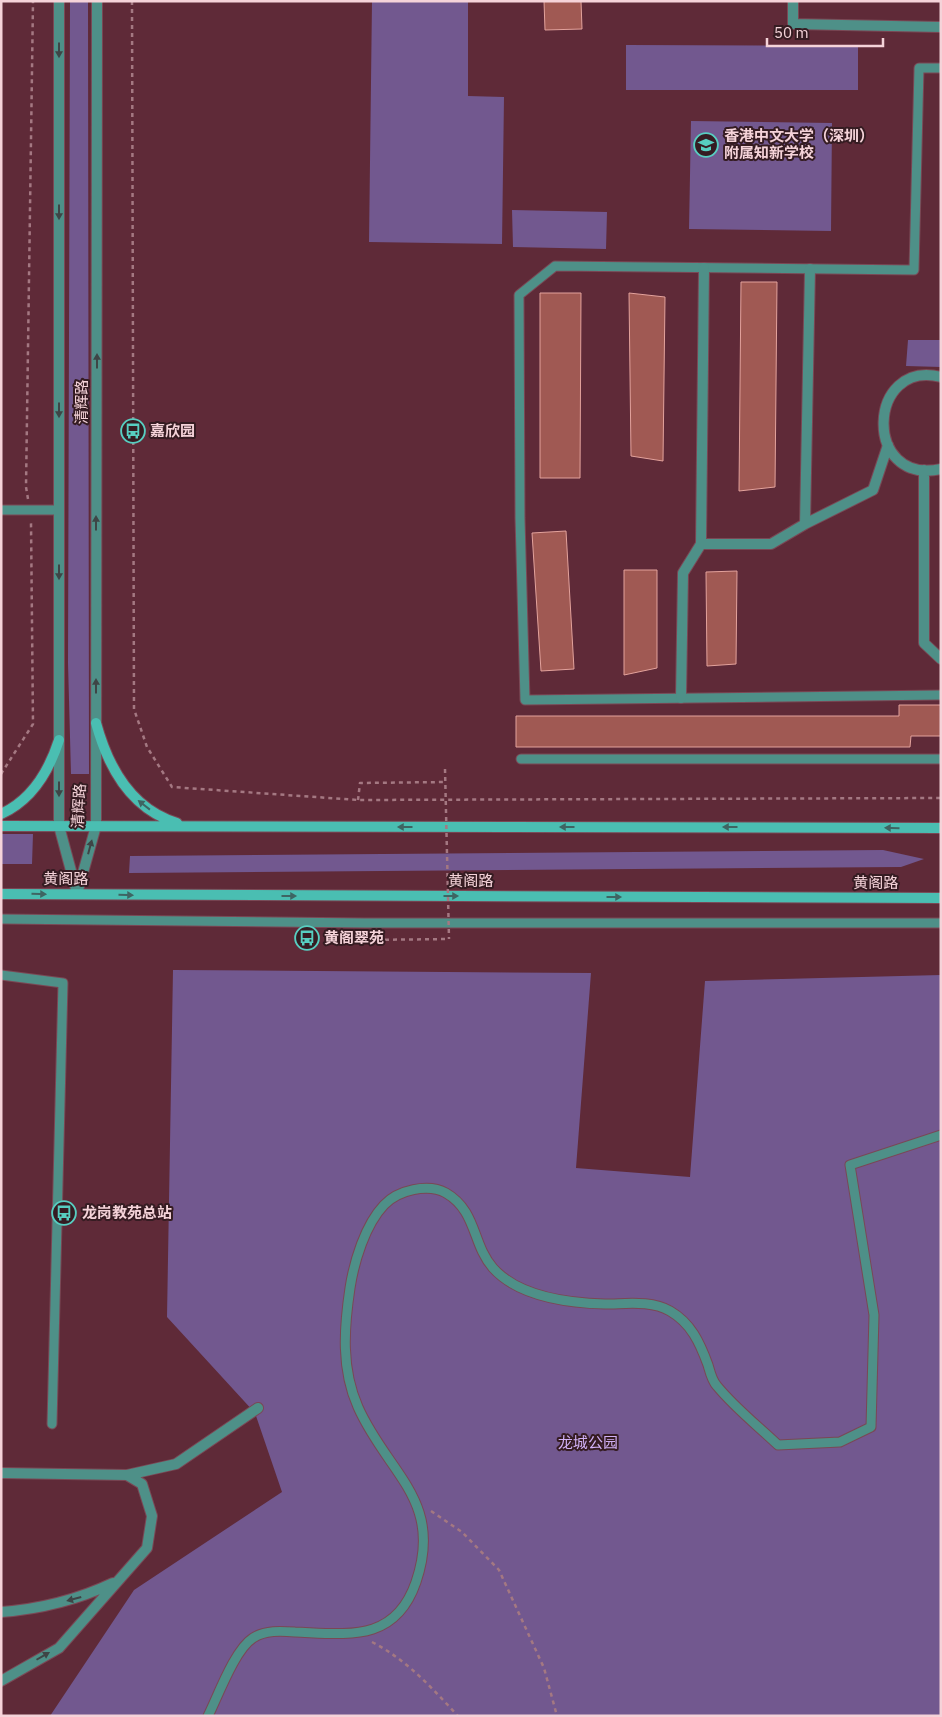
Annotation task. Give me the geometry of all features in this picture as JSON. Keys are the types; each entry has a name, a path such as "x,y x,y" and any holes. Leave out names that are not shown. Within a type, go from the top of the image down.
{"main road":[{"path":"96,724 102,747 111,768 124,786 153,812 169,821 188,826"},
{"path":"1,814 22,800 38,785 51,764 59,740"},
{"path":"1,826 941,828"},
{"name":"黄阁路","path":"1,894 941,898"}],"street":[{"name":"清辉路","path":"59,1 59,826 77,894"},
{"name":"清辉路","path":"77,894 96,826 97,1"},
{"path":"793,1 793,24 941,27"},
{"path":"681,698 683,573 701,544 704,268"},
{"path":"805,524 810,269"},
{"path":"941,377 918,376 903,383 891,394 884,408 882,424 888,445 903,463 924,470 941,469"},
{"path":"701,544 771,544 805,524 873,490 888,445"},
{"path":"924,470 924,643 941,659"},
{"path":"1,1473 127,1476 176,1464 258,1408"},
{"path":"1,1681 59,1648 147,1548 152,1516 142,1484 127,1476"},
{"path":"1,1612 34,1609 85,1596 119,1580"}],"lane":[{"path":"941,68 920,68 914,270 556,266 519,295 520,518 525,700 941,695"},
{"path":"1,510 59,510"},
{"path":"521,759 941,759"},
{"path":"1,919 365,923 941,923"},
{"path":"1,975 63,983 52,1424"},
{"path":"208,1716 244,1646 254,1637 277,1631 355,1633 380,1627 394,1618 405,1605 415,1584 421,1564 423,1532 417,1501 372,1434 357,1406 346,1374 345,1337 352,1277 363,1239 384,1205 398,1195 415,1189 442,1190 458,1200 470,1218 489,1264 502,1278 542,1296 604,1304 649,1304 668,1310 684,1321 699,1342 715,1384 778,1446 840,1442 871,1426 874,1315 850,1165 941,1135"}],"path":[{"path":"1,774 32,724 31,510 26,487 33,1"},
{"path":"132,1 134,709 147,747 172,787 358,800 941,798"},
{"path":"365,923 365,940 449,939 445,770"},
{"path":"358,800 360,783 446,782"},
{"path":"417,1501 462,1532 500,1570 544,1668 557,1716"},
{"path":"355,1633 391,1652 425,1680 458,1716"}],"green space":[{"path":"70,1 88,1 89,774 71,774 68,663"},
{"path":"372,1 468,1 468,96 504,97 502,244 369,242"},
{"path":"626,45 858,46 858,90 626,90"},
{"path":"691,121 832,123 831,231 689,229"},
{"path":"512,210 607,212 606,249 513,247"},
{"path":"908,340 941,340 941,367 906,366"},
{"path":"1,834 33,834 32,864 1,864"},
{"path":"883,850 924,859 901,867 129,873 130,856"},
{"name":"龙城公园","path":"173,970 591,973 576,1168 690,1177 705,981 941,975 941,1716 50,1716 134,1590 282,1492 255,1413 167,1317"}],"building":[{"path":"544,1 581,1 582,29 545,30"},
{"path":"741,282 777,282 775,487 739,491"},
{"path":"540,293 581,293 580,478 540,478"},
{"path":"629,293 665,297 663,461 631,456"},
{"path":"566,531 574,669 541,671 532,533"},
{"path":"624,570 657,570 657,668 624,675"},
{"path":"737,571 736,664 707,666 706,572"},
{"path":"899,705 941,705 941,736 911,736 910,747 516,747 516,716 899,716"}],"place":[{"name":"香港中文大学（深圳） 附属知新学校","path":"706,145"},
{"name":"嘉欣园","path":"133,431"},
{"name":"黄阁翠苑","path":"307,938"},
{"name":"龙岗教苑总站","path":"64,1213"}]}
